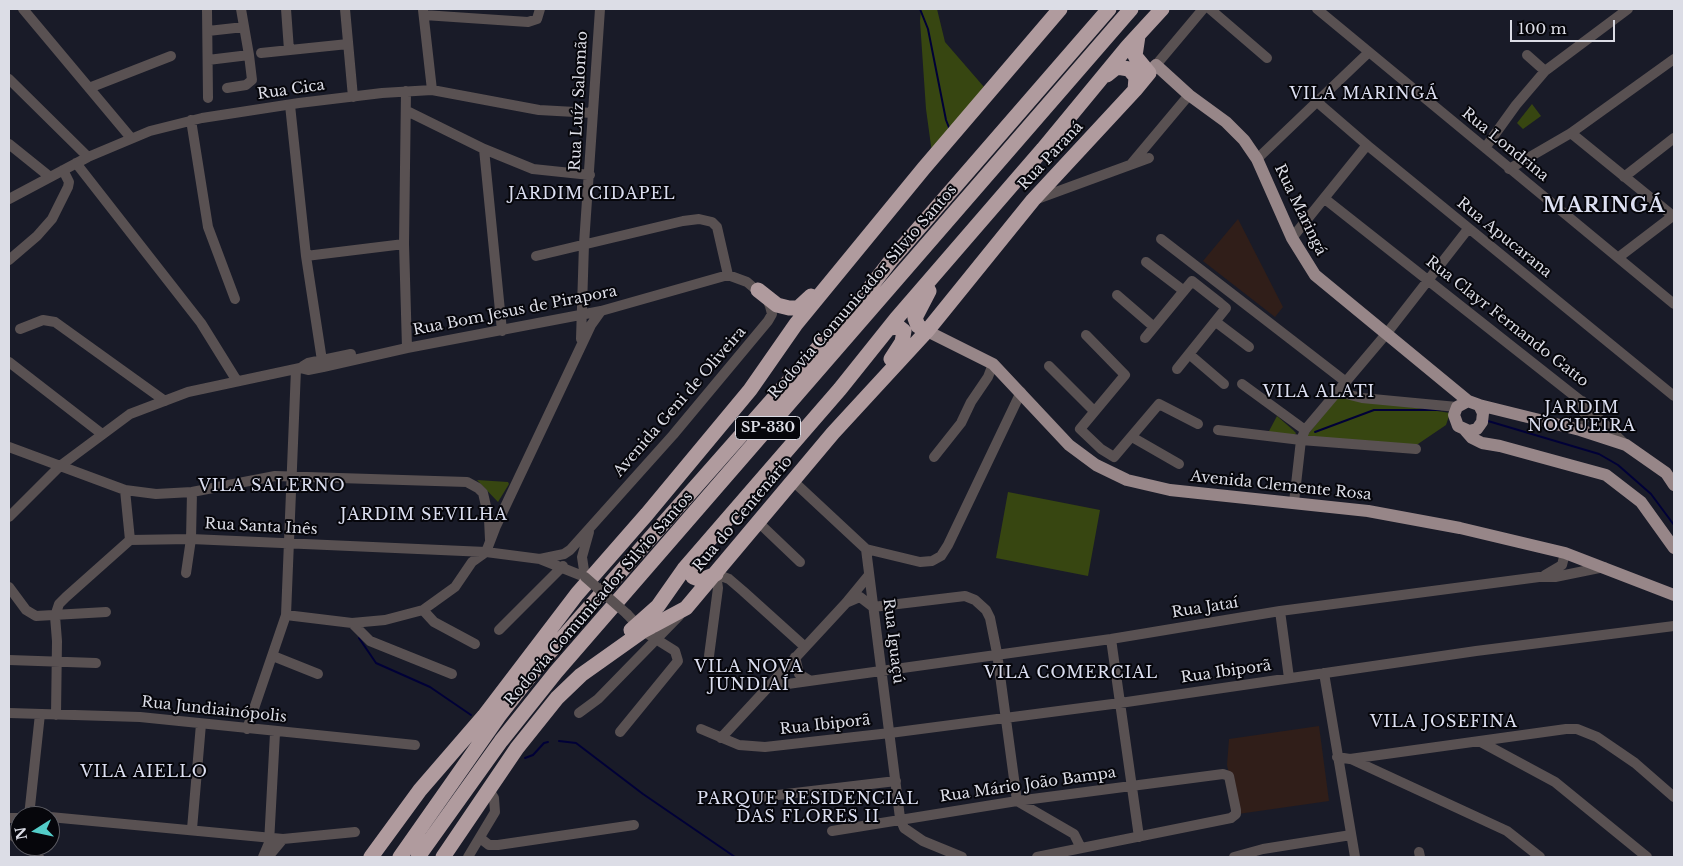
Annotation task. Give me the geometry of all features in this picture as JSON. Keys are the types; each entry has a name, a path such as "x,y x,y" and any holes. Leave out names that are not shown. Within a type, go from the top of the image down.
{"highway":[{"path":"371,857 420,790 484,716 577,594 647,514 750,390 796,324 930,160 1060,9"},
{"name":"Rodovia Comunicador Silvio Santos","path":"400,857 499,716 548,654 862,298 892,259 1110,9"},
{"name":"Rodovia Comunicador Silvio Santos","path":"418,857 501,741 556,672 1131,9"},
{"path":"442,857 488,788 557,698 638,622 658,606 674,580 840,389 889,328 1162,9"},
{"path":"1137,61 1134,52 1138,36"},
{"path":"1094,87 1126,59 1137,61 1153,69"},
{"path":"1117,66 1134,72 1135,90"},
{"name":"Rua Paraná","path":"927,331 1033,200 1153,69"},
{"path":"927,331 918,326 915,318 934,282 959,246"},
{"path":"758,290 777,304 798,308 805,304 831,272 845,266"},
{"path":"861,401 894,355 905,335 902,328 889,328"},
{"name":"Rua do Centenário","path":"686,608 861,401 927,331"},
{"path":"695,557 691,572 693,577 701,580 716,574"},
{"path":"638,622 686,608"},
{"path":"378,857 424,800 499,716"}],"main road":[{"name":"Rua Maringá","path":"1153,69 1226,122 1244,140 1257,159 1290,232 1315,275 1468,404"},
{"name":"Avenida Clemente Rosa","path":"927,331 993,364 1083,457 1128,480 1145,486 1170,490 1368,510 1460,528 1564,553 1605,567 1674,595"},
{"path":"1468,404 1483,413 1480,426 1487,437 1500,446"},
{"path":"1468,404 1454,419 1458,426 1476,440 1606,475 1640,502 1674,548"},
{"path":"1468,404 1580,430 1626,445"},
{"path":"1465,430 1473,430 1480,426"},
{"name":"Rua Clayr Fernando Gatto","path":"1626,445 1670,476 1674,485"}],"street":[{"path":"23,9 131,138"},
{"path":"207,9 208,98"},
{"path":"228,88 246,84 252,80 241,9"},
{"path":"286,9 289,50"},
{"path":"345,9 353,97"},
{"path":"432,90 424,12 443,12 528,22 537,19 540,9"},
{"name":"Rua Luíz Salomão","path":"580,349 584,244 600,9"},
{"name":"Rua Paraná","path":"1153,69 1203,9"},
{"path":"1210,9 1267,58"},
{"name":"Rua Londrina","path":"1316,9 1672,299"},
{"path":"1485,148 1516,105 1545,71 1628,9"},
{"path":"208,31 244,27"},
{"path":"261,53 348,44"},
{"path":"1257,159 1316,100 1369,52"},
{"path":"208,60 249,55"},
{"path":"1527,55 1545,71"},
{"path":"89,88 171,56"},
{"path":"1509,168 1571,133 1674,59"},
{"path":"9,79 88,157"},
{"name":"Rua Cica","path":"9,199 88,157 131,138 191,120 290,105 406,91 432,90 539,110 593,113"},
{"path":"406,91 404,244 407,348"},
{"path":"1130,165 1189,95"},
{"name":"Rua Apucarana","path":"1316,100 1366,145 1674,396"},
{"path":"290,105 306,256 323,363"},
{"path":"407,111 484,149 532,169 590,175"},
{"path":"191,120 208,227 235,299"},
{"path":"1571,133 1674,215 1619,257"},
{"path":"1624,176 1674,138"},
{"path":"9,144 50,177"},
{"path":"1290,232 1304,224 1366,145"},
{"path":"484,149 502,331"},
{"path":"1033,200 1149,158"},
{"path":"76,163 201,323 236,381"},
{"path":"9,260 37,236 52,219 68,187 63,170"},
{"name":"Rua Clayr Fernando Gatto","path":"1325,198 1582,400 1626,445"},
{"path":"536,256 683,221 705,219 712,222 720,234 728,276 747,282 758,290"},
{"path":"1294,502 1300,440 1306,430 1468,229"},
{"path":"1161,239 1346,382"},
{"path":"306,256 404,244"},
{"path":"1146,262 1184,291"},
{"name":"Rua Bom Jesus de Pirapora","path":"9,517 60,466 130,414 188,392 298,369 308,363 323,363 353,354 361,357 601,312 728,276"},
{"path":"1204,289 1213,278"},
{"path":"1145,338 1192,281 1226,308 1177,369"},
{"path":"1214,297 1223,286"},
{"name":"Avenida Geni de Oliveira","path":"540,559 564,554 590,528 673,435 768,321 772,314 770,306 758,290"},
{"path":"1117,296 1154,327"},
{"path":"286,615 352,624 385,620 423,610 455,587 472,562 486,552 591,325 601,312"},
{"path":"20,330 43,320 55,322 165,401"},
{"path":"1216,322 1249,347"},
{"path":"1086,335 1125,375 1080,429 1101,449 1114,457 1159,404 1198,424"},
{"path":"1189,354 1224,384"},
{"path":"9,362 102,434"},
{"path":"934,458 961,423 971,402 988,377 993,364"},
{"path":"1049,366 1094,411"},
{"path":"247,729 286,615 298,369"},
{"path":"1242,384 1306,430"},
{"path":"793,481 866,549 920,562 932,562 940,556 948,545 1021,392"},
{"path":"1338,392 1362,398 1468,404"},
{"path":"1580,430 1585,416 1582,400"},
{"path":"1218,430 1300,440 1416,450"},
{"path":"1132,437 1179,464"},
{"path":"1083,457 1091,441"},
{"path":"9,448 126,490 156,494 192,492 262,478 292,476 467,482 483,493 489,519 490,540"},
{"path":"1083,457 1101,449"},
{"path":"56,715 57,661 55,616 59,604 130,540 126,490"},
{"path":"186,573 191,539 192,492"},
{"path":"758,522 800,562"},
{"path":"585,577 582,557 590,528"},
{"name":"Rua Santa Inês","path":"130,540 191,539 486,552 540,559"},
{"name":"Rua Iguaçú","path":"866,549 900,818 904,828 910,834 962,857"},
{"path":"1539,577 1554,571 1562,565 1564,553"},
{"path":"540,559 563,566 585,577 657,639 675,651 678,661 620,732"},
{"path":"499,630 563,566"},
{"name":"Rua Jataí","path":"766,687 997,653 1111,639 1280,611 1539,577 1563,576 1605,567"},
{"path":"709,656 718,588 716,574 729,579 804,646"},
{"path":"721,738 766,687 846,603 869,575"},
{"path":"9,587 32,615 55,616 106,612"},
{"path":"846,603 860,597 874,607 966,596 975,600 990,618 997,653 1018,801 1074,834 1081,848"},
{"name":"Rua do Centenário","path":"579,713 598,699 686,608"},
{"path":"423,610 434,622 475,644"},
{"path":"1280,611 1289,678"},
{"path":"352,624 370,641 452,674"},
{"name":"Rua Ibiporã","path":"701,729 739,745 765,746 890,733 1672,626"},
{"path":"1038,857 1138,837 1111,639"},
{"path":"273,656 318,674"},
{"path":"795,657 799,674 809,680"},
{"path":"9,660 96,663"},
{"path":"1324,673 1355,857"},
{"name":"Rua Jundiainópolis","path":"9,713 140,717 415,745"},
{"path":"30,806 40,714"},
{"path":"192,829 201,724"},
{"path":"1350,759 1566,728 1577,729 1596,737 1635,763 1674,797"},
{"path":"263,857 269,843 275,732"},
{"path":"1479,741 1555,782 1648,857"},
{"path":"1337,757 1350,759 1507,831 1540,857"},
{"name":"Rua Mário João Bampa","path":"832,831 884,823 900,818 1018,801 1222,774 1229,776 1236,810 1236,814 1231,818 1138,837"},
{"path":"761,798 896,781"},
{"path":"468,857 495,812 494,798 488,788"},
{"path":"60,818 269,836 284,839 355,832"},
{"path":"478,841 490,845 498,845 634,824"},
{"path":"1234,857 1263,849 1351,834"},
{"path":"268,857 284,839"},
{"path":"478,841 479,857"}],"shaded area":[{"path":"1238,219 1283,307 1275,317 1203,261"},
{"path":"1319,726 1329,801 1238,814 1227,765 1229,739"}],"green space":[{"path":"921,9 937,9 945,42 984,87 932,153 926,109 920,21"},
{"path":"1532,104 1541,116 1523,129 1517,123"},
{"path":"1339,396 1450,413 1446,425 1415,446 1305,438"},
{"path":"1277,416 1296,433 1295,435 1268,433"},
{"path":"477,480 508,482 509,484 498,502"},
{"path":"1008,492 1100,510 1088,576 996,558"}],"waterway":[{"path":"920,9 928,29 946,120 950,130"},
{"path":"1315,432 1374,410 1440,410"},
{"path":"1488,421 1599,454 1618,465 1651,494 1674,525"},
{"path":"359,638 376,663 430,687 471,715"},
{"path":"559,741 576,743 643,794 735,857"},
{"path":"525,758 533,755 544,743 548,742"}],"district":[{"name":"VILA MARINGÁ","path":"1364,94"},
{"name":"JARDIM CIDAPEL","path":"592,194"},
{"name":"MARINGÁ","path":"1604,206"},
{"name":"VILA ALATI","path":"1319,392"},
{"name":"JARDIM NOGUEIRA","path":"1582,417"},
{"name":"VILA SALERNO","path":"272,486"},
{"name":"JARDIM SEVILHA","path":"424,515"},
{"name":"VILA COMERCIAL","path":"1071,673"},
{"name":"VILA NOVA JUNDIAÍ","path":"749,676"},
{"name":"VILA JOSEFINA","path":"1444,722"},
{"name":"VILA AIELLO","path":"144,772"},
{"name":"PARQUE RESIDENCIAL DAS FLORES II","path":"808,808"}]}
